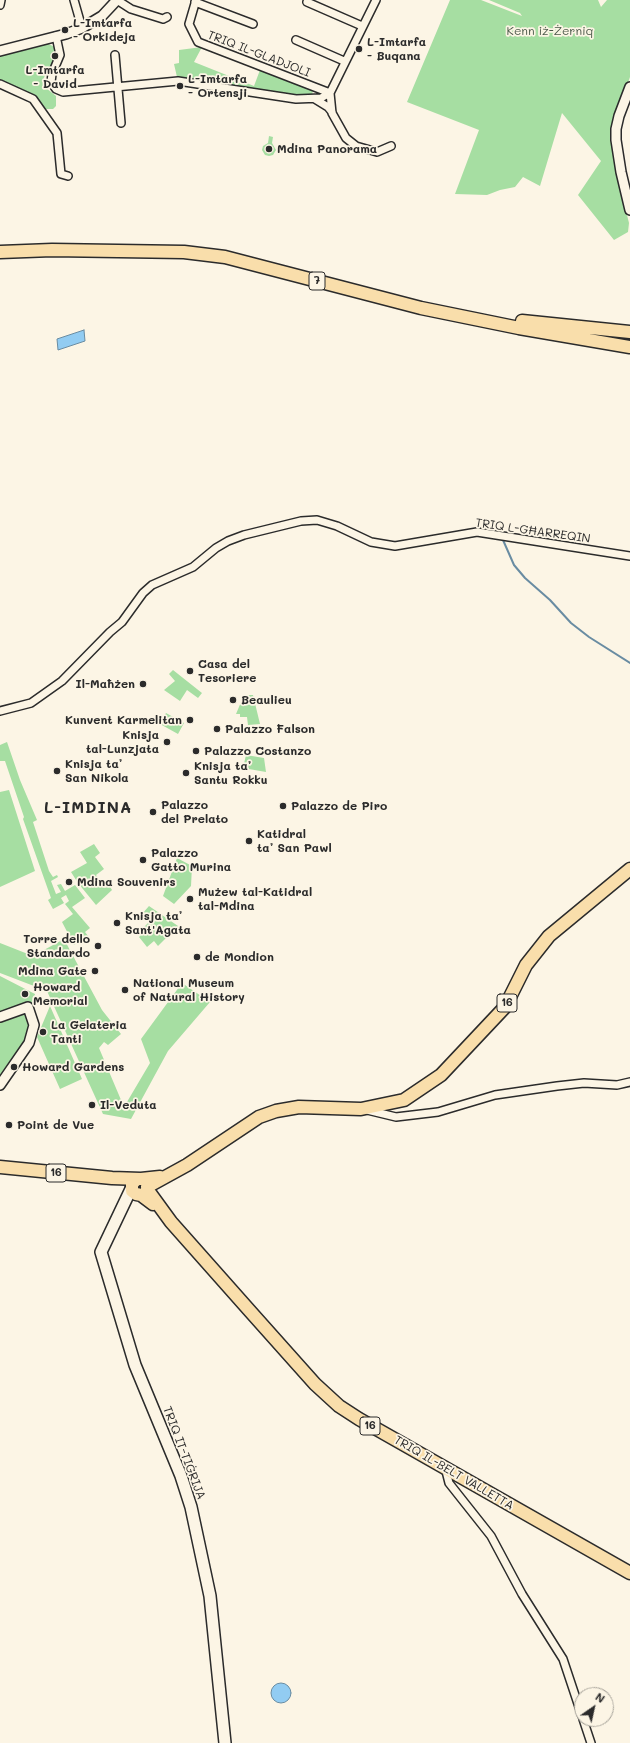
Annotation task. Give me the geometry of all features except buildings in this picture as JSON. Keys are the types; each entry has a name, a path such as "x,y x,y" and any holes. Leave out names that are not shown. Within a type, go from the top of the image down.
{"main road":[{"name":"7","path":"0,245 52,243 186,245 226,250 420,300 520,321 630,332"},
{"name":"7","path":"0,252 52,250 184,252 225,256 421,308 519,328 630,347"},
{"name":"16","path":"0,1167 112,1178 120,1185 139,1188 167,1176 187,1165 258,1117 276,1111 299,1107 361,1109 404,1100 441,1075 505,1007 526,965 549,936 630,869"},
{"name":"TRIQ IT-TIĠRIJA","path":"139,1188 124,1207 101,1252 135,1365 181,1476 191,1507 210,1596 225,1743"},
{"name":"TRIQ IL-BELT VALLETTA","path":"139,1188 163,1212 315,1384 349,1413 630,1573"}],"street":[{"path":"0,5 1,0"},
{"path":"74,0 82,28"},
{"path":"0,51 82,28 102,16 117,0 131,9 163,19 167,17"},
{"path":"332,113 330,93 376,0"},
{"path":"195,1 253,24"},
{"name":"TRIQ IL-GLADJOLI","path":"195,1 189,24 198,42 330,93"},
{"path":"307,2 362,26"},
{"path":"56,36 60,55 51,78 51,82 56,89 63,92 178,81 296,99 321,98 330,93"},
{"path":"296,40 344,62"},
{"path":"115,55 121,123"},
{"path":"0,84 33,98 57,133 61,174 68,176"},
{"path":"630,87 619,116 616,128 616,140 621,172 630,210"},
{"path":"315,99 328,107 346,138 356,146 377,152 391,146"},
{"name":"TRIQ L-GĦARREQIN","path":"0,711 30,704 62,681 110,632 122,622 143,593 152,585 193,567 228,541 244,535 301,521 317,520 337,526 371,542 395,546 477,532 630,556"},
{"path":"0,1017 28,1007 34,1025 29,1043 0,1085"},
{"path":"361,1109 396,1117 438,1112 495,1095 584,1083 617,1085 630,1082"},
{"path":"445,1467 448,1483 491,1536 522,1594 563,1659 574,1693"},
{"path":"585,1727 591,1743"}],"green space":[{"name":"Kenn iż-Żerniq","path":"450,0 481,0 522,16 520,13 489,0 598,0 601,7 607,0 630,0 630,77 613,127 621,191 629,223 628,232 614,240 578,195 601,161 562,113 540,186 523,177 515,187 500,190 487,195 455,194 479,130 407,102"},
{"path":"46,43 55,47 56,58 51,68 47,69 44,78 46,88 56,96 56,106 53,109 44,109 35,95 0,81 0,55"},
{"path":"202,47 194,62 254,86 260,70 313,89 312,97 177,77 174,64 179,63 179,50"},
{"path":"269,136 273,137 272,143 276,150 273,155 269,156 265,155 262,150 263,146 268,143"},
{"path":"173,670 202,693 198,698 187,690 180,701 164,690 175,681 169,674"},
{"path":"244,695 253,695 260,724 248,725 247,717 240,717 240,714 236,714"},
{"path":"166,713 184,723 178,734 160,724"},
{"path":"7,742 20,780 37,820 33,822 49,871 53,877 57,875 58,877 51,881 56,894 61,892 57,885 61,884 65,891 75,885 85,898 72,907 90,928 85,932 88,936 74,945 62,922 73,914 65,904 69,901 66,895 61,898 64,903 53,909 48,900 51,898 23,819 24,817 5,761 0,761 0,745"},
{"path":"246,755 264,758 266,772 243,768"},
{"path":"9,790 35,871 0,887 0,792"},
{"path":"94,844 100,853 95,857 104,869 96,875 105,888 109,885 112,890 96,905 71,872 87,863 80,852"},
{"path":"177,858 192,866 191,886 174,904 163,896"},
{"path":"149,906 178,926 158,946 154,941 147,947 139,937 145,931 143,928 149,922 142,914"},
{"path":"64,939 102,1010 121,1034 108,1045 104,1042 99,1048 124,1107 150,1063 141,1039 182,983 210,1002 168,1051 131,1119 103,1114 47,991 0,973 0,943 33,956"},
{"path":"0,976 35,994 27,1041 0,1081"},
{"path":"50,1006 82,1079 60,1089 37,1037"}],"water":[{"path":"84,330 85,341 58,350 57,339"},
{"path":"281,1683 288,1686 291,1693 288,1700 281,1703 274,1700 271,1693 274,1686"}],"waterway":[{"path":"503,540 514,565 525,578 550,600 571,623 589,637 630,663"}],"place":[{"name":"L-Imtarfa - Orkideja","path":"65,30"},
{"name":"L-Imtarfa - Buqana","path":"359,49"},
{"name":"L-Imtarfa - David","path":"55,56"},
{"name":"L-Imtarfa - Ortensji","path":"180,86"},
{"name":"Mdina Panorama","path":"269,149"},
{"name":"Casa del Tesoriere","path":"190,671"},
{"name":"Il-Maħżen","path":"143,684"},
{"name":"Beaulieu","path":"233,700"},
{"name":"Kunvent Karmelitan","path":"190,720"},
{"name":"Palazzo Falson","path":"217,729"},
{"name":"Knisja tal-Lunzjata","path":"167,742"},
{"name":"Palazzo Costanzo","path":"196,751"},
{"name":"Knisja ta’ San Nikola","path":"57,771"},
{"name":"Knisja ta’ Santu Rokku","path":"186,773"},
{"name":"Palazzo de Piro","path":"283,806"},
{"name":"Palazzo del Prelato","path":"153,812"},
{"name":"Katidral ta’ San Pawl","path":"249,841"},
{"name":"Palazzo Gatto Murina","path":"143,860"},
{"name":"Mdina Souvenirs","path":"69,882"},
{"name":"Mużew tal-Katidral tal-Mdina","path":"190,899"},
{"name":"Knisja ta’ Sant'Agata","path":"117,923"},
{"name":"Torre dello Standardo","path":"98,946"},
{"name":"de Mondion","path":"197,957"},
{"name":"Mdina Gate","path":"95,971"},
{"name":"National Museum of Natural History","path":"125,990"},
{"name":"Howard Memorial","path":"25,994"},
{"name":"La Gelateria Tanti","path":"43,1032"},
{"name":"Howard Gardens","path":"14,1067"},
{"name":"Il-Veduta","path":"92,1105"},
{"name":"Point de Vue","path":"9,1125"}],"district":[{"name":"L-IMDINA","path":"88,808"}]}
